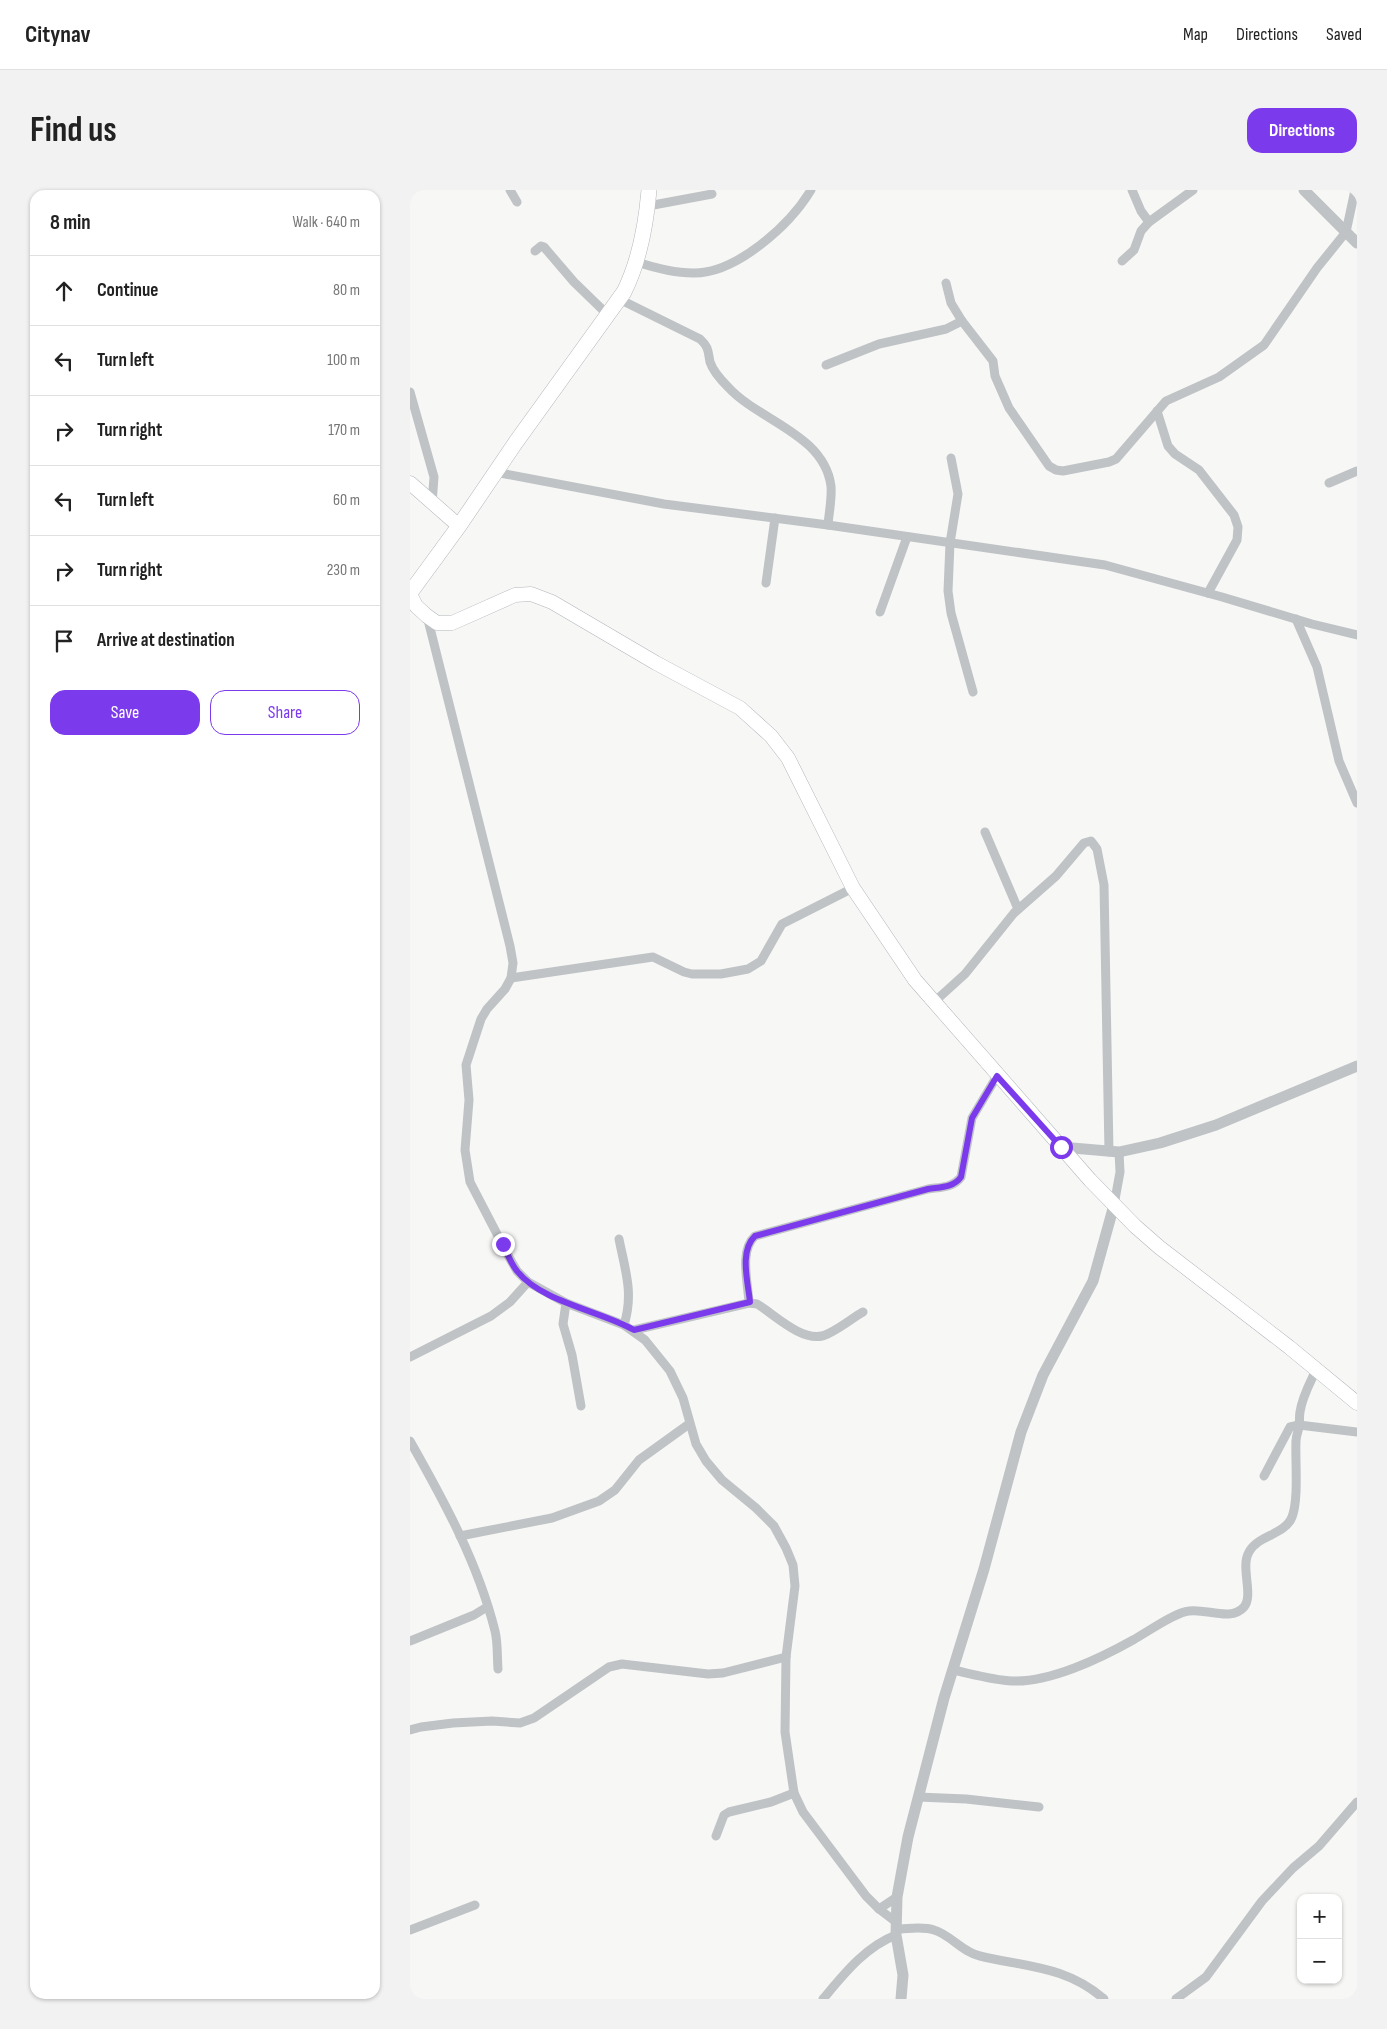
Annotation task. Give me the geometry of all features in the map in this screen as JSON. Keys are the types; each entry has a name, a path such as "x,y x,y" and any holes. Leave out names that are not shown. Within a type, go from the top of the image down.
{"main road":[{"path":"649,190 648,206 633,276 608,315 410,594 416,606 437,623 452,623 516,594 531,594 552,602 740,708 771,736 788,758 853,888 915,980 997,1076 1114,1205 1159,1247 1357,1403"},
{"path":"410,483 459,526"}],"street":[{"path":"510,190 517,202"},
{"path":"637,262 666,271 684,273 720,269 757,248 793,214 811,190"},
{"path":"1132,190 1141,211 1150,222"},
{"path":"1122,261 1134,250 1142,231 1150,222 1193,190"},
{"path":"1304,190 1357,243"},
{"path":"946,283 951,303 962,321 993,361 998,385 1009,408 1049,466 1056,470 1072,470 1109,462 1116,459 1166,401 1173,396 1219,377 1264,345 1317,268 1346,232 1355,190"},
{"path":"648,206 712,194"},
{"path":"535,251 541,246 544,247 574,282 608,315"},
{"path":"619,299 700,338 709,348 710,363 715,372 735,395 752,409 807,443 818,456 830,485 831,499 828,525"},
{"path":"826,365 879,344 946,329 962,321"},
{"path":"410,392 434,477 432,504"},
{"path":"1157,411 1168,446 1175,454 1199,470 1234,515 1238,527 1237,540 1208,593"},
{"path":"952,458 958,494 950,543 948,592 951,613 973,692"},
{"path":"1329,483 1357,471"},
{"path":"495,472 664,504 828,525 1105,565 1357,635"},
{"path":"766,583 775,518"},
{"path":"880,612 907,537"},
{"path":"427,616 513,963 511,978 505,989 487,1009 481,1019 466,1065 470,1100 465,1150 470,1182 510,1259 517,1271 528,1282 566,1303 624,1324 645,1340 670,1371 683,1398 696,1444 706,1461 722,1480 756,1508 774,1526 793,1565 795,1586 786,1657 784,1732 794,1793 803,1812 866,1896 896,1928"},
{"path":"1296,619 1317,667 1339,761 1357,803"},
{"path":"985,832 1018,909"},
{"path":"901,1999 903,1975 896,1928 897,1898 908,1837 918,1797 953,1670 984,1569 1021,1432 1043,1374 1093,1281 1118,1189 1120,1172 1114,1152 1104,885 1097,849 1091,841 1084,843 1056,876 1018,909 965,974 934,1004"},
{"path":"511,978 652,957 692,974 721,974 748,969 760,961 782,924 853,888"},
{"path":"1061,1147 1114,1152 1160,1142 1216,1125 1357,1066"},
{"path":"750,1302 746,1258 750,1241 755,1236 928,1189 950,1186 957,1183 961,1177 972,1118 997,1076"},
{"path":"620,1239 630,1294 629,1310 624,1324"},
{"path":"410,1358 491,1316 510,1302 528,1282"},
{"path":"634,1330 750,1302 757,1304 807,1336 824,1336 863,1312"},
{"path":"566,1303 563,1324 572,1355 581,1406"},
{"path":"953,1670 1011,1681 1031,1681 1095,1660 1188,1610 1211,1611 1224,1615 1236,1612 1244,1607 1247,1597 1245,1561 1248,1552 1254,1545 1286,1525 1292,1518 1296,1438 1300,1411 1305,1394 1316,1370"},
{"path":"460,1536 552,1518 599,1502 616,1490 638,1460 689,1424"},
{"path":"1264,1476 1290,1427 1299,1424 1335,1431 1357,1432"},
{"path":"410,1441 451,1513 476,1572 496,1632 498,1669"},
{"path":"410,1642 474,1615 488,1607"},
{"path":"410,1730 420,1726 453,1723 492,1721 520,1723 534,1718 609,1668 622,1664 708,1674 723,1673 786,1657"},
{"path":"716,1836 724,1815 729,1812 771,1802 794,1793"},
{"path":"918,1797 966,1799 1038,1807"},
{"path":"1176,1999 1206,1977 1262,1901 1293,1868 1319,1846 1357,1802"},
{"path":"879,1909 897,1898"},
{"path":"410,1930 475,1905"},
{"path":"823,1999 866,1952 896,1928 932,1929 969,1953 1012,1961 1071,1976 1092,1988 1104,1999"}],"route":[{"path":"503,1244 517,1271 528,1282 566,1303 624,1324 634,1330 750,1302 746,1258 747,1248 755,1236 928,1189 950,1186 957,1183 961,1177 972,1118 997,1076 1061,1147"}]}
